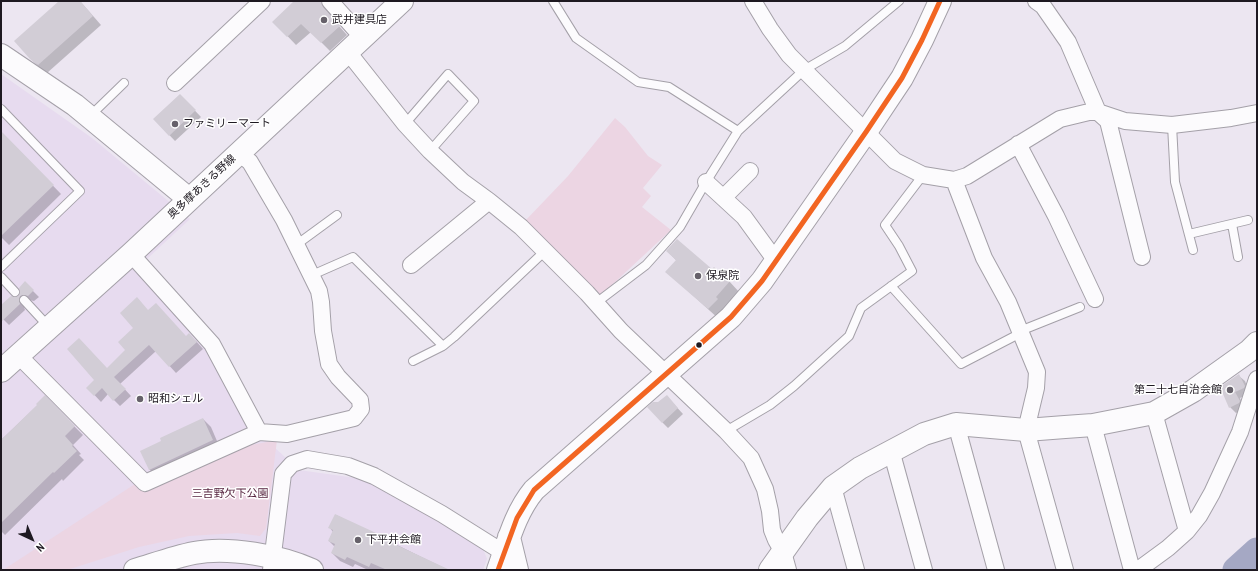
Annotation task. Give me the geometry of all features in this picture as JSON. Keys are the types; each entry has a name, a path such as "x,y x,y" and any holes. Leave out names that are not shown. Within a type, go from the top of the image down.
{"main road":[{"name":"奥多摩あきる野線","path":"1,371 131,254 402,1"},
{"path":"517,570 504,553 516,518 525,501 534,490 731,317 762,281 866,132 905,72 940,1"},
{"path":"1,55 75,105 189,199"},
{"path":"770,570 786,561 807,518 833,487 860,468 891,450 924,434 956,424 1026,430 1093,425 1154,413 1193,391 1249,351 1257,343"},
{"path":"135,570 195,552 228,551 272,563 312,570"}],"street":[{"path":"175,83 262,1"},
{"path":"330,1 355,45 404,124 463,182 520,228 545,252 596,303 621,331 726,431 751,458 765,490 772,530 786,561"},
{"path":"753,1 789,55 896,162 923,175 954,180 967,176 1060,119 1089,112 1098,112 1125,121 1172,125 1231,118 1257,113"},
{"path":"1036,1 1043,6 1068,42 1098,112 1108,121 1142,256"},
{"path":"1018,144 1056,216 1095,299"},
{"path":"18,355 145,483 259,432 287,434 354,418 361,409 360,400 338,377 329,364 323,331 319,291 284,220 250,162 239,153"},
{"path":"724,197 750,171"},
{"path":"954,180 984,258 1008,302 1037,372 1036,388 1026,430 1065,570"},
{"path":"706,182 744,217 776,261"},
{"path":"411,265 489,202"},
{"path":"131,254 212,344 259,432"},
{"path":"1138,570 1168,548 1187,531 1200,516 1240,432 1257,379"},
{"path":"1154,413 1187,531"},
{"path":"956,424 996,570"},
{"path":"1093,425 1132,570"},
{"path":"891,450 924,570"},
{"path":"272,563 283,474 292,464 307,459 348,466 374,476 442,514 504,553"},
{"path":"833,487 856,570"}],"lane":[{"path":"553,1 576,38 638,82 669,86 738,132"},
{"path":"596,303 646,264 680,227 706,182 738,132 804,70 845,46 899,1"},
{"path":"404,124 448,74 474,101 430,151"},
{"path":"89,117 124,84"},
{"path":"1,109 80,190 1,267"},
{"path":"1172,125 1175,182 1193,250"},
{"path":"726,431 770,405 794,386 849,336 861,308 912,271 899,246 885,225 923,175"},
{"path":"296,245 337,215"},
{"path":"1189,234 1248,220"},
{"path":"1232,224 1238,256"},
{"path":"413,361 443,346 545,252"},
{"path":"312,275 353,257 443,346"},
{"path":"1,277 15,292"},
{"path":"891,286 961,364 1015,336 1020,331 1080,307"},
{"path":"24,300 49,327"}],"shaded area":[{"path":"1,74 92,138 190,219 135,270 204,345 247,422 299,470 370,480 403,498 483,549 487,559 483,570 1,570"}],"green space":[{"path":"615,118 625,127 648,156 662,165 643,188 651,196 642,207 671,230 599,297 525,221 568,176"},
{"name":"三吉野欠下公園","path":"277,440 266,528 260,536 237,533 189,536 139,547 67,570 3,570 135,484 143,491 236,448"}],"building":[{"path":"59,1 80,1 93,16 38,65 30,59 14,41"},
{"path":"294,1 320,1 323,7 340,26 321,43 301,24 287,37 272,22"},
{"path":"180,94 196,110 169,136 153,119"},
{"path":"1,131 54,185 1,236"},
{"name":"保泉院","path":"677,239 712,269 714,267 730,281 716,297 718,299 708,309 665,272 676,260 666,251"},
{"path":"25,281 34,290 28,296 20,296 20,304 1,322 1,305 11,296 19,296 19,288"},
{"path":"137,297 148,310 156,303 186,336 189,333 197,342 169,367 149,345 114,377 126,389 113,401 102,388 94,396 86,388 94,380 67,349 79,338 107,368 125,350 118,342 133,328 120,313"},
{"name":"第二十七自治会館","path":"1239,374 1245,386 1244,388 1235,392 1240,401 1239,403 1229,408 1220,387"},
{"path":"45,395 75,426 65,436 77,451 54,473 53,472 1,523 1,440 37,405 36,404"},
{"path":"667,395 678,408 662,423 647,407 653,402 658,402"},
{"path":"203,418 213,440 149,470 140,451 161,441 160,438"},
{"name":"下平井会館","path":"335,514 450,570 387,570 371,563 369,567 347,557 345,560 331,553 335,544 328,541 333,530 328,528"}],"waterway":[{"path":"1236,570 1257,551"}],"transit line":[{"path":"498,570 517,518 534,490 731,317 762,281 902,78 940,1"}],"place":[{"name":"武井建具店","path":"324,20"},
{"name":"ファミリーマート","path":"175,124"},
{"name":"保泉院","path":"698,276"},
{"name":"第二十七自治会館","path":"1230,390"},
{"name":"昭和シェル","path":"140,399"},
{"name":"下平井会館","path":"358,540"}]}
